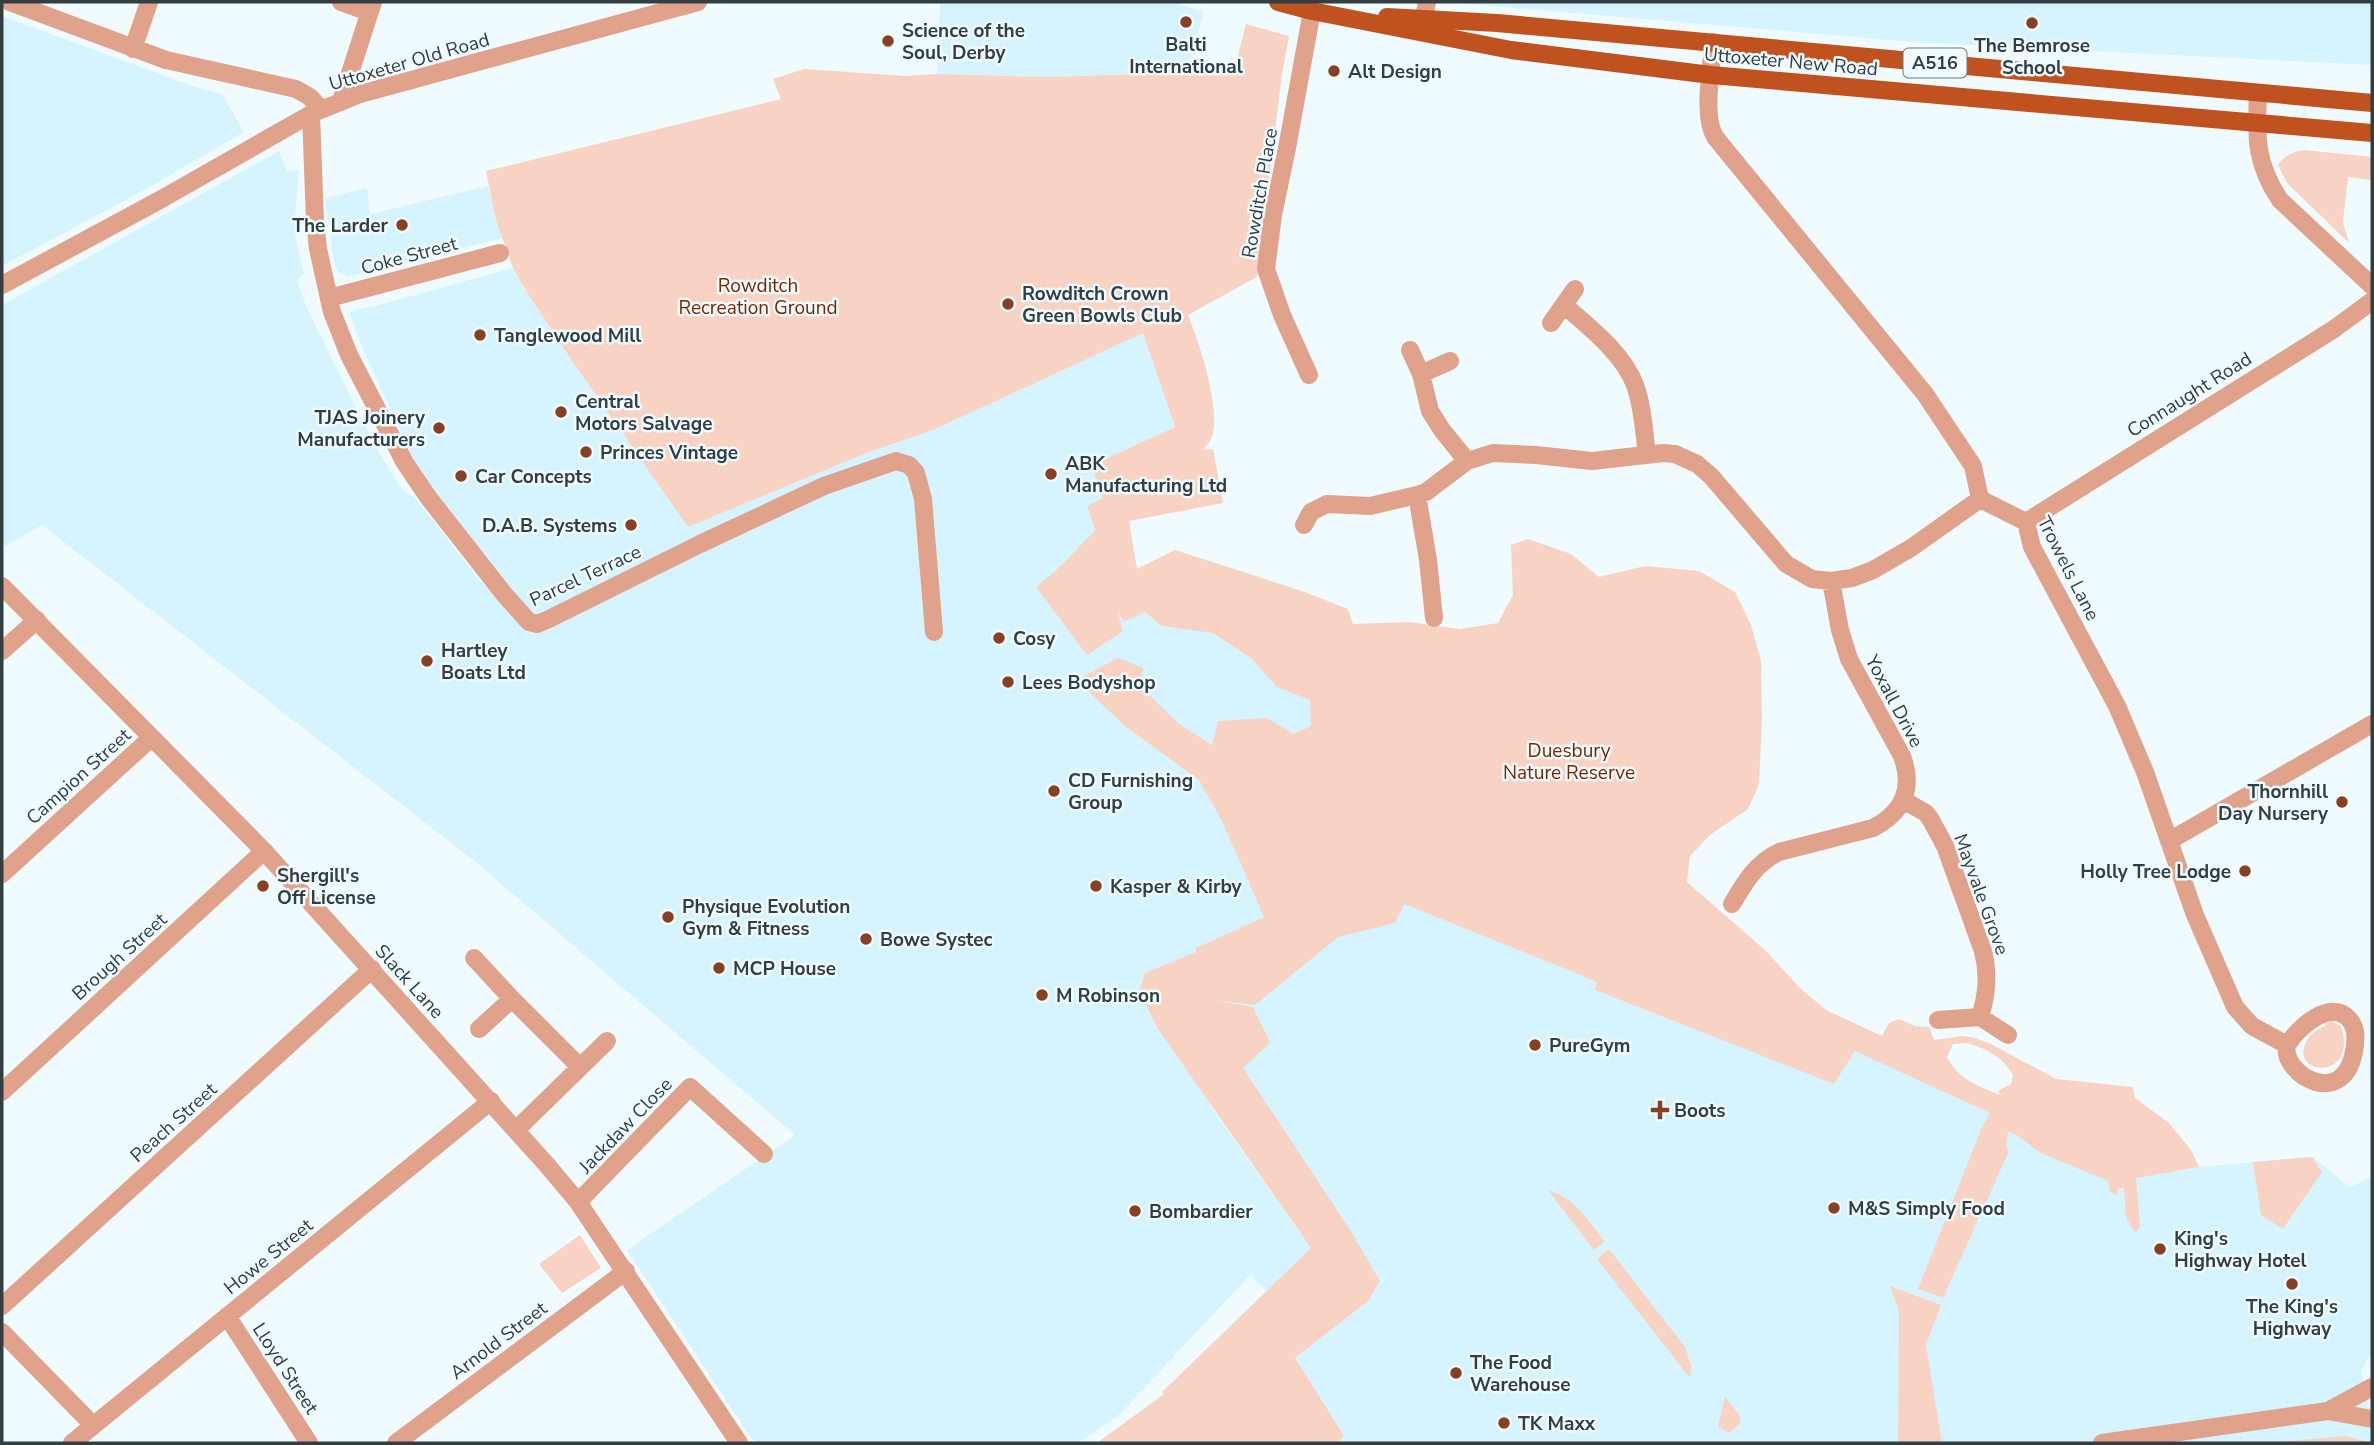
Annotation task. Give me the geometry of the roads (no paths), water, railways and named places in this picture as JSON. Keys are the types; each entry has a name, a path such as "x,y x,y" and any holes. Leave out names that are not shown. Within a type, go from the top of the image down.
{"main road":[{"name":"Uttoxeter New Road","path":"1278,2 1335,16 1424,17 2372,103"},
{"name":"Uttoxeter New Road","path":"1424,17 1511,50 1711,75 2372,133"}],"street":[{"path":"10,2 133,49 187,65 296,89 310,97 316,111"},
{"path":"133,49 149,2"},
{"path":"341,2 371,7 341,101"},
{"name":"Uttoxeter Old Road","path":"2,285 158,201 316,111 341,101 698,2"},
{"name":"Rowditch Place","path":"1309,374 1282,315 1266,269 1273,215 1312,11"},
{"path":"1304,525 1311,512 1327,504 1370,506 1426,492 1467,461 1493,453 1592,461 1675,454 1697,464 1711,476 1786,564 1812,579 1831,581 1852,578 1873,570 1911,548 1980,499 1973,466 1925,394 1715,137 1708,115 1713,42"},
{"path":"2258,93 2258,152 2266,178 2280,200 2372,286"},
{"name":"Parcel Terrace","path":"316,111 314,221 329,298 349,355 411,472 504,594 529,622 537,624 549,619 824,486 896,461 909,464 916,473 923,499 934,632"},
{"name":"Coke Street","path":"329,298 500,253"},
{"path":"1551,323 1575,289"},
{"name":"Connaught Road","path":"2026,522 2334,328 2372,301"},
{"path":"1564,305 1607,346 1633,379 1639,399 1647,455"},
{"path":"1410,350 1421,374 1430,411 1467,461"},
{"path":"1421,374 1450,361"},
{"path":"1417,495 1429,560 1434,618"},
{"name":"Trowels Lane","path":"1980,499 2026,522 2032,547 2117,706 2145,772 2195,915 2235,1007 2252,1026 2287,1045"},
{"name":"Yoxall Drive","path":"1831,581 1840,630 1849,659 1908,771 1908,785 1903,800"},
{"name":"Slack Lane","path":"2,586 264,851 491,1101 578,1202 739,1443"},
{"path":"2,651 37,620"},
{"path":"2169,841 2372,724"},
{"name":"Campion Street","path":"2,874 151,738"},
{"path":"1732,904 1748,878 1768,857 1872,828 1886,821 1903,800"},
{"name":"Mayvale Grove","path":"1903,800 1927,813 1945,846 1983,951 1987,982 1980,1017"},
{"name":"Brough Street","path":"2,1092 264,851"},
{"path":"474,958 579,1066"},
{"name":"Peach Street","path":"2,1306 372,970"},
{"path":"479,1030 512,999"},
{"path":"1938,1020 1980,1017 2008,1035"},
{"path":"516,1130 607,1041"},
{"name":"Jackdaw Close","path":"578,1202 691,1087 764,1154"},
{"name":"Howe Street","path":"72,1443 491,1101"},
{"name":"Arnold Street","path":"396,1443 625,1271"},
{"name":"Lloyd Street","path":"227,1316 309,1443"},
{"path":"2,1332 93,1425"},
{"path":"2328,1411 2372,1387"},
{"path":"2102,1443 2328,1411 2372,1419"}],"place":[{"name":"Balti International","path":"1186,22"},
{"name":"The Bemrose School","path":"2032,23"},
{"name":"Science of the Soul, Derby","path":"888,41"},
{"name":"Alt Design","path":"1334,71"},
{"name":"The Larder","path":"402,225"},
{"name":"Rowditch Crown Green Bowls Club","path":"1008,304"},
{"name":"Tanglewood Mill","path":"480,335"},
{"name":"Central Motors Salvage","path":"561,412"},
{"name":"TJAS Joinery Manufacturers","path":"439,428"},
{"name":"Princes Vintage","path":"586,452"},
{"name":"ABK Manufacturing Ltd","path":"1051,474"},
{"name":"Car Concepts","path":"461,476"},
{"name":"D.A.B. Systems","path":"631,525"},
{"name":"Cosy","path":"999,638"},
{"name":"Hartley Boats Ltd","path":"427,661"},
{"name":"Lees Bodyshop","path":"1008,682"},
{"name":"CD Furnishing Group","path":"1054,791"},
{"name":"Thornhill Day Nursery","path":"2342,802"},
{"name":"Holly Tree Lodge","path":"2245,871"},
{"name":"Shergill's Off License","path":"263,886"},
{"name":"Kasper & Kirby","path":"1096,886"},
{"name":"Physique Evolution Gym & Fitness","path":"668,917"},
{"name":"Bowe Systec","path":"866,939"},
{"name":"MCP House","path":"719,968"},
{"name":"M Robinson","path":"1042,995"},
{"name":"PureGym","path":"1535,1045"},
{"name":"Boots","path":"1660,1110"},
{"name":"M&S Simply Food","path":"1834,1208"},
{"name":"Bombardier","path":"1135,1211"},
{"name":"King's Highway Hotel","path":"2160,1249"},
{"name":"The King's Highway","path":"2292,1284"},
{"name":"The Food Warehouse","path":"1456,1373"},
{"name":"TK Maxx","path":"1504,1423"}],"park label":[{"name":"Rowditch Recreation Ground","path":"758,296"},
{"name":"Duesbury Nature Reserve","path":"1569,761"}]}
